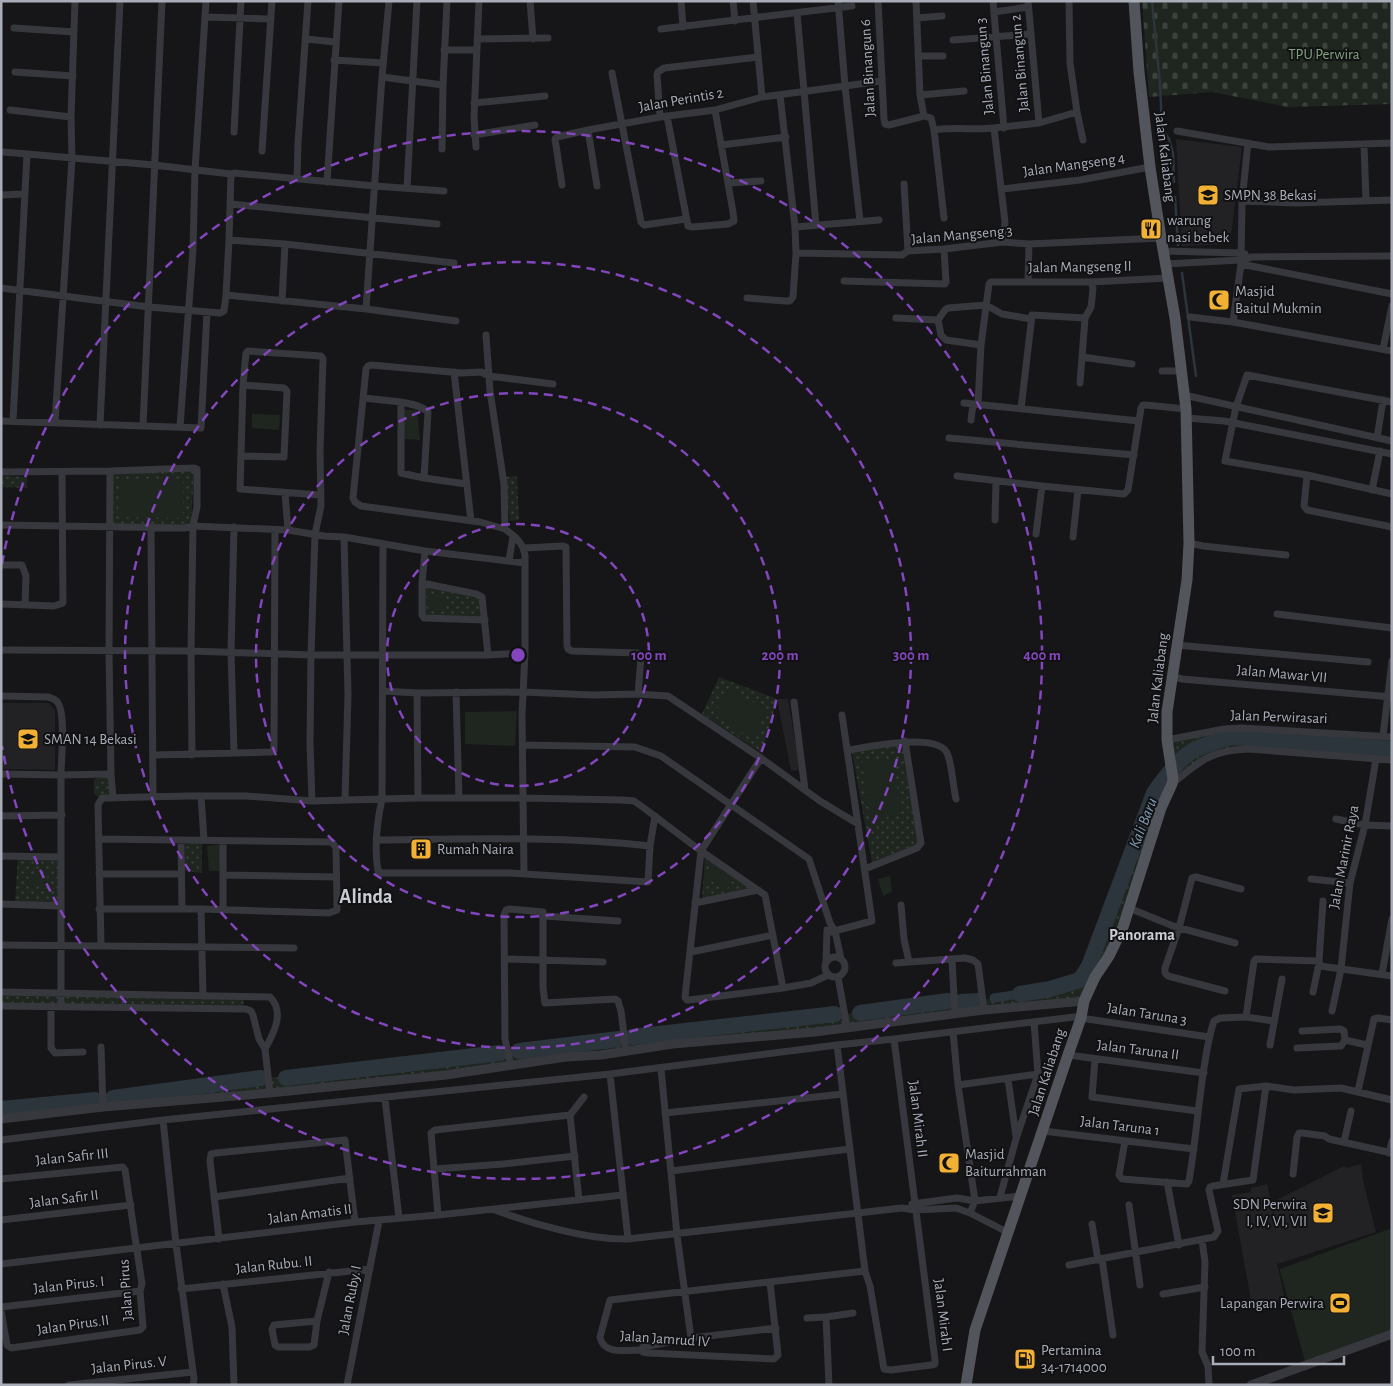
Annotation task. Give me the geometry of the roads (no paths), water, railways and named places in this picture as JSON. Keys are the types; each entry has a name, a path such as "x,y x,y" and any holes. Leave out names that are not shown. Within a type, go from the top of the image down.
{"main road":[{"name":"Jalan Kaliabang","path":"966,1385 975,1330 1081,1018 1084,1001 1123,927 1161,808 1173,782 1167,743 1167,712 1187,580 1189,543 1186,413 1168,278 1176,263 1163,251 1150,167 1139,72 1134,1"}],"street":[{"path":"55,422 72,159 71,117 75,1"},
{"path":"100,425 120,1"},
{"path":"143,426 162,1"},
{"path":"180,427 193,249 195,170 206,1"},
{"path":"234,132 242,1"},
{"path":"262,151 272,1"},
{"path":"297,179 308,1"},
{"path":"327,182 339,1"},
{"path":"366,309 389,1"},
{"path":"407,188 416,1"},
{"path":"442,149 447,1"},
{"path":"476,147 474,103 479,1"},
{"path":"530,1 533,39"},
{"path":"681,1 683,27"},
{"path":"733,1 735,21"},
{"path":"753,1 762,97"},
{"name":"Jalan Binangun 6","path":"878,1 884,120 889,125 924,116"},
{"path":"916,1 920,95 924,116 931,118 934,130 944,218"},
{"name":"Jalan Binangun 3","path":"993,1 1004,128"},
{"path":"1069,1 1070,63 1083,140"},
{"path":"994,12 1028,4"},
{"name":"Jalan Binangun 2","path":"1028,4 1039,123"},
{"path":"661,29 797,13 838,5 852,6"},
{"path":"838,5 860,222"},
{"path":"797,13 816,225"},
{"path":"206,16 271,19"},
{"path":"917,18 942,16"},
{"path":"14,28 74,32"},
{"path":"953,40 1030,34"},
{"path":"477,39 548,38"},
{"path":"305,39 336,42"},
{"path":"444,50 476,50"},
{"path":"918,56 943,56"},
{"path":"715,110 734,222 688,226 664,117 657,75 664,68 758,57"},
{"path":"334,60 383,64"},
{"path":"15,72 73,76"},
{"path":"612,72 641,222 644,225 686,219"},
{"path":"382,77 443,85"},
{"name":"Jalan Perintis 2","path":"562,185 555,139 588,130 715,110 762,97 881,81"},
{"path":"920,95 964,91"},
{"path":"747,298 790,301 793,298 796,226 780,95"},
{"path":"474,103 545,96"},
{"path":"10,110 71,117"},
{"path":"934,130 947,128 971,130 1004,128 1039,123 1077,112"},
{"path":"474,135 535,125"},
{"path":"994,128 1005,222 1003,242"},
{"path":"588,130 597,186"},
{"path":"1177,130 1248,143 1288,147 1392,143"},
{"path":"721,145 786,136"},
{"path":"1233,322 1241,259 1242,200 1248,143"},
{"path":"1364,144 1366,201"},
{"path":"3,152 113,161 231,174 234,172 327,182 444,191"},
{"path":"13,420 27,154"},
{"name":"Jalan Mangseng 4","path":"1002,189 1080,180 1150,167"},
{"path":"1,288 149,307 223,313 226,295 231,174"},
{"path":"728,183 761,180"},
{"path":"904,184 908,251"},
{"path":"1,195 24,194"},
{"path":"1242,200 1297,203 1392,200"},
{"path":"231,204 437,224"},
{"path":"796,226 879,220"},
{"name":"Jalan Mangseng 3","path":"796,253 902,255 908,251 1003,242 1029,244 1161,238"},
{"path":"229,240 285,244 454,263"},
{"path":"282,301 285,244"},
{"path":"1028,282 1029,244"},
{"path":"844,282 945,284 944,249"},
{"path":"1163,251 1241,259 1392,294"},
{"path":"1176,263 1252,257 1392,256"},
{"name":"Jalan Mangseng II","path":"986,305 989,284 993,282 1091,282 1168,278"},
{"path":"1080,383 1085,318 1091,307 1093,288 1091,282"},
{"path":"226,295 366,309 456,321"},
{"path":"981,344 946,340 942,335 938,320 944,310 948,308 986,305 1007,316 1031,319"},
{"path":"971,420 976,404 986,305"},
{"path":"1383,350 1392,306"},
{"path":"1,421 198,429 202,426 207,312"},
{"path":"1021,408 1032,315 1085,318"},
{"path":"1190,317 1233,322 1392,351"},
{"path":"896,318 938,320"},
{"path":"486,335 489,376 504,484 505,528"},
{"path":"312,801 310,743 311,655 315,534 321,506 320,444 323,357 248,351 246,353 243,385 240,489 320,495"},
{"path":"1082,357 1132,364"},
{"path":"524,874 524,548 505,528 495,525 361,506 355,502 354,498 368,366 481,372 489,376 553,384"},
{"path":"1162,371 1182,372"},
{"path":"454,372 471,521"},
{"path":"1392,402 1249,374 1236,406 1225,461 1392,494"},
{"path":"242,456 284,458 287,391 284,388 243,385"},
{"path":"1184,395 1392,441"},
{"path":"364,398 402,402 426,409 428,412 424,478"},
{"path":"1377,438 1383,400"},
{"path":"402,402 400,470 403,474 466,484"},
{"path":"964,403 1139,421"},
{"path":"957,476 1078,490 1126,493 1134,456 1140,408 1143,406 1392,454"},
{"path":"1329,441 1332,428"},
{"path":"949,438 1134,456"},
{"path":"1372,490 1380,451"},
{"path":"1,472 197,469 197,507 192,526 192,755"},
{"path":"110,471 109,652 113,798"},
{"path":"1,604 54,606 63,603 62,472"},
{"path":"1307,476 1304,506 1307,510 1392,526"},
{"path":"995,520 996,481"},
{"path":"1036,534 1042,486"},
{"path":"1073,537 1078,490"},
{"path":"285,493 288,530"},
{"path":"1,526 185,528 192,526 288,530 344,537 425,551 525,563"},
{"path":"151,527 153,796"},
{"path":"234,527 231,652 234,752"},
{"path":"153,755 271,752 274,750 275,530"},
{"path":"509,561 513,536"},
{"path":"344,537 347,654 345,799"},
{"path":"1189,543 1286,555"},
{"path":"383,544 382,799 378,818 378,871 382,873 524,874 648,882 650,846 655,816"},
{"path":"524,548 566,547 568,650 638,653 640,656 638,694"},
{"path":"425,551 422,583 422,615 424,618 485,620"},
{"path":"1,564 22,566 26,576 25,604"},
{"path":"422,583 476,594 482,597 488,654"},
{"path":"1278,614 1392,628"},
{"path":"1176,644 1368,662"},
{"path":"1,650 191,651 311,655 525,653"},
{"path":"1383,736 1390,697 1392,661"},
{"name":"Jalan Mawar VII","path":"1171,676 1182,679 1390,697"},
{"path":"383,691 668,696 858,824"},
{"path":"417,692 418,798"},
{"path":"456,692 459,798"},
{"path":"1,696 48,697 58,702 61,711 61,1006"},
{"path":"794,702 805,790"},
{"path":"827,933 872,921 842,715"},
{"name":"Jalan Perwirasari","path":"1167,743 1224,729 1241,728 1392,736"},
{"path":"848,750 904,741 938,746 944,749 947,754 956,799"},
{"path":"865,869 917,848 921,843 904,741"},
{"path":"523,745 636,747 645,749 661,756 809,859 830,923 835,931 841,959 845,964 845,971 838,977"},
{"path":"1173,782 1201,760 1230,749 1392,760"},
{"path":"761,758 701,851 685,997 687,1000 783,988 811,983 828,975 838,977"},
{"name":"Jalan Marinir Raya","path":"1332,1011 1341,969 1350,883 1366,825 1376,759"},
{"path":"1,774 111,774"},
{"path":"200,796 204,840"},
{"path":"101,945 99,801 102,798 246,796 312,801 418,798 634,801 767,897 783,988"},
{"path":"1,816 62,815"},
{"path":"1336,819 1366,825 1392,826"},
{"path":"99,839 332,842 336,848 337,910 334,912 223,909 99,909"},
{"path":"377,840 523,839 609,842 650,846"},
{"path":"181,840 182,910"},
{"path":"223,841 223,909"},
{"path":"1,856 62,857"},
{"path":"99,874 180,874"},
{"path":"224,875 336,877"},
{"path":"1225,991 1168,976 1165,973 1193,877 1241,889"},
{"path":"1310,879 1350,883"},
{"path":"695,903 758,890"},
{"path":"1313,992 1320,964 1324,901"},
{"path":"1,904 61,906"},
{"path":"901,905 904,939 909,962"},
{"path":"1129,908 1179,928 1235,943"},
{"path":"202,909 203,996"},
{"path":"510,1062 505,1039 504,912 510,909 542,911 544,916 543,988 545,1003 615,999 618,1001 621,1011 626,1049"},
{"path":"544,916 618,921"},
{"path":"1382,974 1392,919"},
{"path":"828,975 825,969 827,933 830,923"},
{"path":"691,952 773,935"},
{"path":"1,945 61,944 294,948"},
{"path":"826,962 834,957 841,959"},
{"path":"896,963 965,958 973,960 978,964 983,1007"},
{"path":"1246,1017 1254,962 1257,958 1320,964 1392,976"},
{"path":"505,959 604,962"},
{"path":"952,960 955,1013"},
{"path":"838,977 846,1024"},
{"path":"1270,1045 1282,978"},
{"path":"1,992 270,997 275,1002 277,1010 276,1024 265,1049"},
{"path":"1,1119 103,1105 446,1075 510,1062 673,1044 815,1032 846,1024 955,1013 983,1007 1084,1001"},
{"path":"1,1006 246,1009 251,1011 253,1015 259,1039 265,1049 270,1091"},
{"path":"51,1006 51,1048 54,1053 84,1052"},
{"path":"1125,1141 1120,1178 1187,1184 1194,1149 1197,1111 1209,1037 1214,1021 1220,1018 1246,1017 1274,1021"},
{"name":"Jalan Taruna 3","path":"1,1140 163,1120 610,1074 1034,1022 1081,1018 1209,1037"},
{"path":"1358,1091 1367,1045 1375,1018 1392,1020"},
{"path":"1000,1198 1016,1139 1038,1074 1034,1022"},
{"path":"1302,1031 1340,1030 1344,1031 1346,1040"},
{"path":"953,1032 958,1085 974,1201 970,1213"},
{"name":"Jalan Mirah II","path":"894,1040 915,1206"},
{"path":"1346,1040 1367,1045"},
{"path":"1297,1048 1341,1046 1346,1040"},
{"name":"Jalan Mirah I","path":"837,1045 865,1271 870,1286 884,1369 891,1370 935,1364 915,1206"},
{"path":"101,1047 103,1105"},
{"name":"Jalan Taruna II","path":"1068,1055 1204,1072"},
{"path":"1095,1058 1092,1096 1197,1111"},
{"path":"661,1068 677,1234 691,1338"},
{"path":"610,1074 628,1239"},
{"path":"958,1085 1038,1074"},
{"path":"1008,1079 1016,1139"},
{"path":"1069,1265 1135,1254 1214,1237 1218,1231 1209,1190 1210,1187 1253,1180 1266,1086"},
{"path":"1223,1184 1238,1089 1266,1086 1294,1090 1333,1087 1392,1100"},
{"path":"665,1114 843,1094"},
{"path":"438,1215 430,1133 435,1130 570,1114 584,1097"},
{"path":"385,1098 399,1218"},
{"path":"1344,1142 1351,1111"},
{"path":"570,1114 579,1200"},
{"path":"163,1120 181,1289 194,1385"},
{"name":"Jalan Taruna 1","path":"1043,1131 1194,1149"},
{"path":"1293,1174 1296,1137 1299,1133 1325,1136 1391,1153 1392,1141"},
{"path":"219,1239 210,1161 211,1154 216,1153 344,1139 346,1141 355,1222"},
{"path":"671,1171 850,1149"},
{"path":"434,1169 575,1156"},
{"name":"Jalan Safir III","path":"1,1179 123,1166 131,1205 136,1249"},
{"path":"214,1197 350,1178"},
{"path":"1167,1182 1179,1245"},
{"name":"Jalan Amatis II","path":"1,1264 355,1222 623,1195"},
{"path":"492,1209 516,1218 583,1234 608,1239 628,1239 902,1208 957,1198 974,1201 1020,1196"},
{"name":"Jalan Safir II","path":"1,1220 131,1205"},
{"path":"1129,1205 1140,1285"},
{"path":"915,1206 956,1208 1009,1233"},
{"name":"Jalan Ruby. I","path":"347,1384 379,1220"},
{"path":"1092,1224 1100,1259 1112,1336"},
{"path":"1202,1240 1205,1262 1202,1352 1208,1366 1209,1385"},
{"name":"Jalan Pirus","path":"136,1249 142,1284 140,1291 142,1329"},
{"name":"Jalan Rubu. II","path":"181,1289 370,1269"},
{"path":"685,1292 865,1271"},
{"path":"317,1321 274,1325 272,1329 276,1346 312,1346 315,1342 317,1321 329,1272"},
{"path":"641,1350 643,1347 691,1338 776,1328 770,1282"},
{"path":"223,1284 232,1327 234,1385"},
{"path":"1164,1294 1205,1287"},
{"name":"Jalan Pirus. I","path":"1,1307 140,1291"},
{"name":"Jalan Jamrud IV","path":"685,1292 610,1300 600,1337 601,1342 605,1348 641,1350 649,1353 774,1359 778,1354 776,1328"},
{"name":"Jalan Pirus.II","path":"1,1311 8,1347 142,1329"},
{"path":"807,1318 853,1313"},
{"path":"826,1317 828,1385"},
{"path":"1251,1385 1262,1383 1392,1334"},
{"name":"Jalan Pirus. V","path":"69,1385 193,1372"}],"waterway":[{"path":"1152,1 1160,84 1162,129 1169,139 1173,153 1174,182"},
{"path":"1175,197 1178,245"},
{"path":"1182,273 1196,376"},
{"name":"Kali Baru","path":"1020,994 1050,989 1080,980 1089,966 1154,793 1166,777 1191,752 1205,745 1231,737 1392,749"},
{"path":"994,998 1020,994"},
{"path":"860,1013 948,1001"},
{"path":"961,1002 978,1001"},
{"path":"632,1037 835,1014"},
{"path":"519,1051 619,1039"},
{"path":"286,1078 500,1053"},
{"path":"113,1098 261,1078"},
{"path":"1,1109 95,1100"}],"place":[{"name":"SMPN 38 Bekasi","path":"1208,195"},
{"name":"warung nasi bebek","path":"1151,229"},
{"name":"Masjid Baitul Mukmin","path":"1219,300"},
{"name":"SMAN 14 Bekasi","path":"28,739"},
{"name":"Rumah Naira","path":"421,849"},
{"name":"Masjid Baiturrahman","path":"949,1163"},
{"name":"SDN Perwira I, IV, VI, VII","path":"1323,1213"},
{"name":"Lapangan Perwira","path":"1340,1303"},
{"name":"Pertamina 34-1714000","path":"1025,1359"}],"district":[{"name":"Alinda","path":"366,897"},
{"name":"Panorama","path":"1142,935"}],"park label":[{"name":"TPU Perwira","path":"1324,54"}]}
